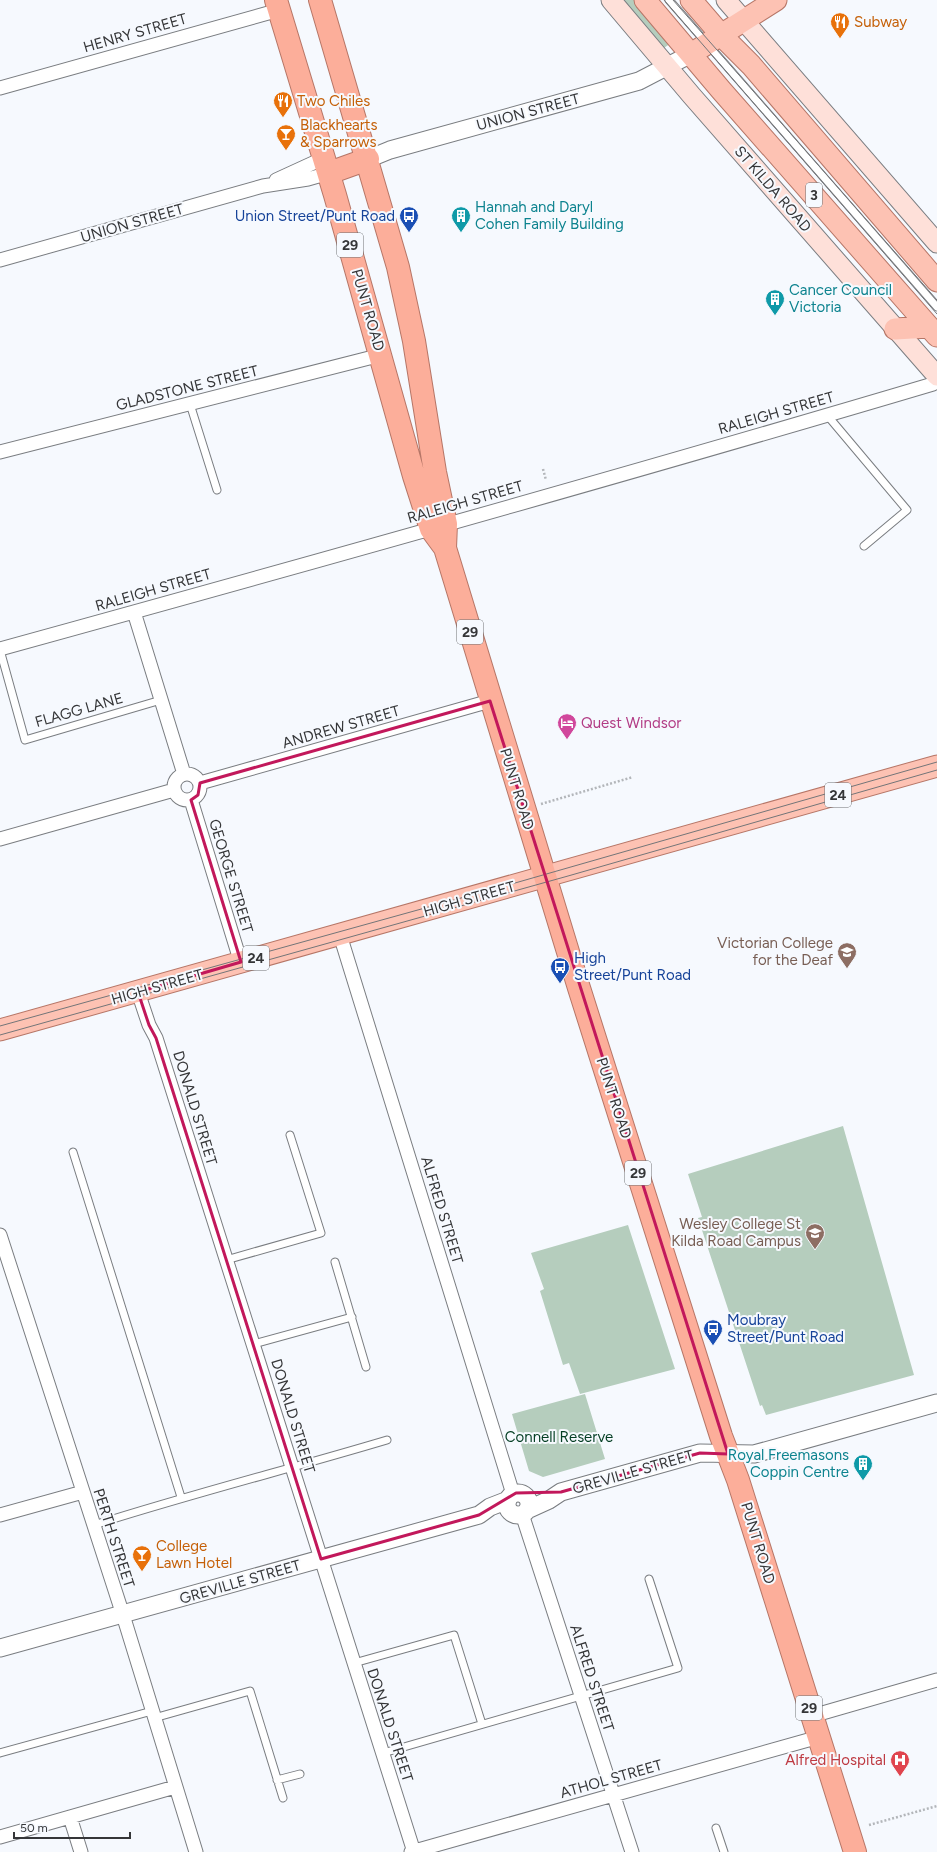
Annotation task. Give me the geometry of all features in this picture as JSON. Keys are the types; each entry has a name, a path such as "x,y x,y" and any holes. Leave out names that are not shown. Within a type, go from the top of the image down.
{"highway":[{"name":"PUNT ROAD","path":"320,0 368,159 398,267 407,310 435,472 438,526"},
{"name":"PUNT ROAD","path":"278,5 381,355 410,462 438,526 545,878 721,1436 738,1480 855,1852"},
{"name":"UNION STREET","path":"326,166 368,159"}],"main road":[{"name":"ST KILDA ROAD","path":"611,0 667,67 937,376"},
{"name":"ST KILDA ROAD","path":"645,0 706,45 751,65 937,281"},
{"name":"ST KILDA ROAD","path":"691,0 706,45 933,332"},
{"path":"726,0 937,243"},
{"name":"UNION STREET","path":"706,45 776,0"},
{"path":"895,329 933,332"},
{"name":"HIGH STREET","path":"0,1030 545,878 937,766"}],"street":[{"name":"HENRY STREET","path":"0,88 278,5"},
{"name":"UNION STREET","path":"368,159 390,150 639,81 706,45"},
{"name":"UNION STREET","path":"0,260 263,186 308,179 326,166"},
{"name":"GLADSTONE STREET","path":"0,452 381,355"},
{"name":"RALEIGH STREET","path":"0,650 827,415 937,382"},
{"path":"134,612 184,774"},
{"name":"ANDREW STREET","path":"200,783 490,701"},
{"path":"184,774 192,774 200,783 198,795 191,800 179,798 174,790 177,778 184,774"},
{"path":"0,839 174,790"},
{"name":"GEORGE STREET","path":"191,800 241,962"},
{"name":"ALFRED STREET","path":"340,935 518,1504 632,1852"},
{"name":"DONALD STREET","path":"138,992 149,1025 156,1038 254,1344 413,1852"},
{"name":"PERTH STREET","path":"0,1235 123,1615 196,1852"},
{"name":"GREVILLE STREET","path":"0,1648 479,1515 494,1516 518,1504 549,1500 561,1492 700,1453 754,1454 937,1403"},
{"path":"0,1515 83,1492"},
{"path":"812,1716 937,1680"},
{"name":"ATHOL STREET","path":"413,1852 819,1737"},
{"path":"0,1837 175,1787"},
{"path":"70,1817 80,1852"}],"lane":[{"path":"669,0 706,45 937,307"},
{"path":"190,404 217,490"},
{"path":"827,415 907,510 864,546"},
{"name":"FLAGG LANE","path":"0,650 25,740 161,700"},
{"path":"226,1260 320,1233 290,1135"},
{"path":"72,1152 181,1497"},
{"path":"335,1262 366,1367"},
{"path":"254,1344 352,1317"},
{"path":"94,1525 181,1497 292,1468 387,1440"},
{"path":"383,1753 678,1668 649,1579"},
{"path":"354,1663 454,1635 482,1724"},
{"path":"0,1753 250,1691 283,1798"},
{"path":"277,1780 300,1774"},
{"path":"716,1828 724,1852"}],"path":[{"path":"542,469 546,480"},
{"path":"523,808 633,777"},
{"path":"869,1825 937,1806"}],"highlighted area":[{"path":"490,701 728,1454 700,1453 561,1492 516,1493 479,1515 321,1559 156,1038 149,1025 138,992 241,962 191,800 198,795 200,783"}],"green space":[{"path":"623,0 634,0 671,43 664,48"},
{"path":"843,1126 914,1375 766,1415 762,1405 760,1406 698,1218 702,1217 688,1174"},
{"path":"628,1225 675,1369 580,1394 569,1363 563,1365 540,1291 544,1289 531,1253"},
{"name":"Connell Reserve","path":"585,1394 605,1459 543,1477 529,1471 512,1414"}],"tram line":[{"path":"664,0 937,314"},
{"path":"673,0 937,300"},
{"path":"0,1026 515,883 937,762"},
{"path":"0,1035 568,876 937,770"}],"place":[{"name":"Subway","path":"840,39"},
{"name":"Two Chiles","path":"283,118"},
{"name":"Blackhearts & Sparrows","path":"286,151"},
{"name":"Union Street/Punt Road","path":"409,233"},
{"name":"Hannah and Daryl Cohen Family Building","path":"461,233"},
{"name":"Cancer Council Victoria","path":"775,316"},
{"name":"Quest Windsor","path":"567,740"},
{"name":"Victorian College for the Deaf","path":"847,969"},
{"name":"High Street/Punt Road","path":"560,984"},
{"name":"Wesley College St Kilda Road Campus","path":"815,1250"},
{"name":"Moubray Street/Punt Road","path":"713,1346"},
{"name":"Royal Freemasons Coppin Centre","path":"863,1481"},
{"name":"College Lawn Hotel","path":"142,1572"},
{"name":"Alfred Hospital","path":"900,1777"}]}
